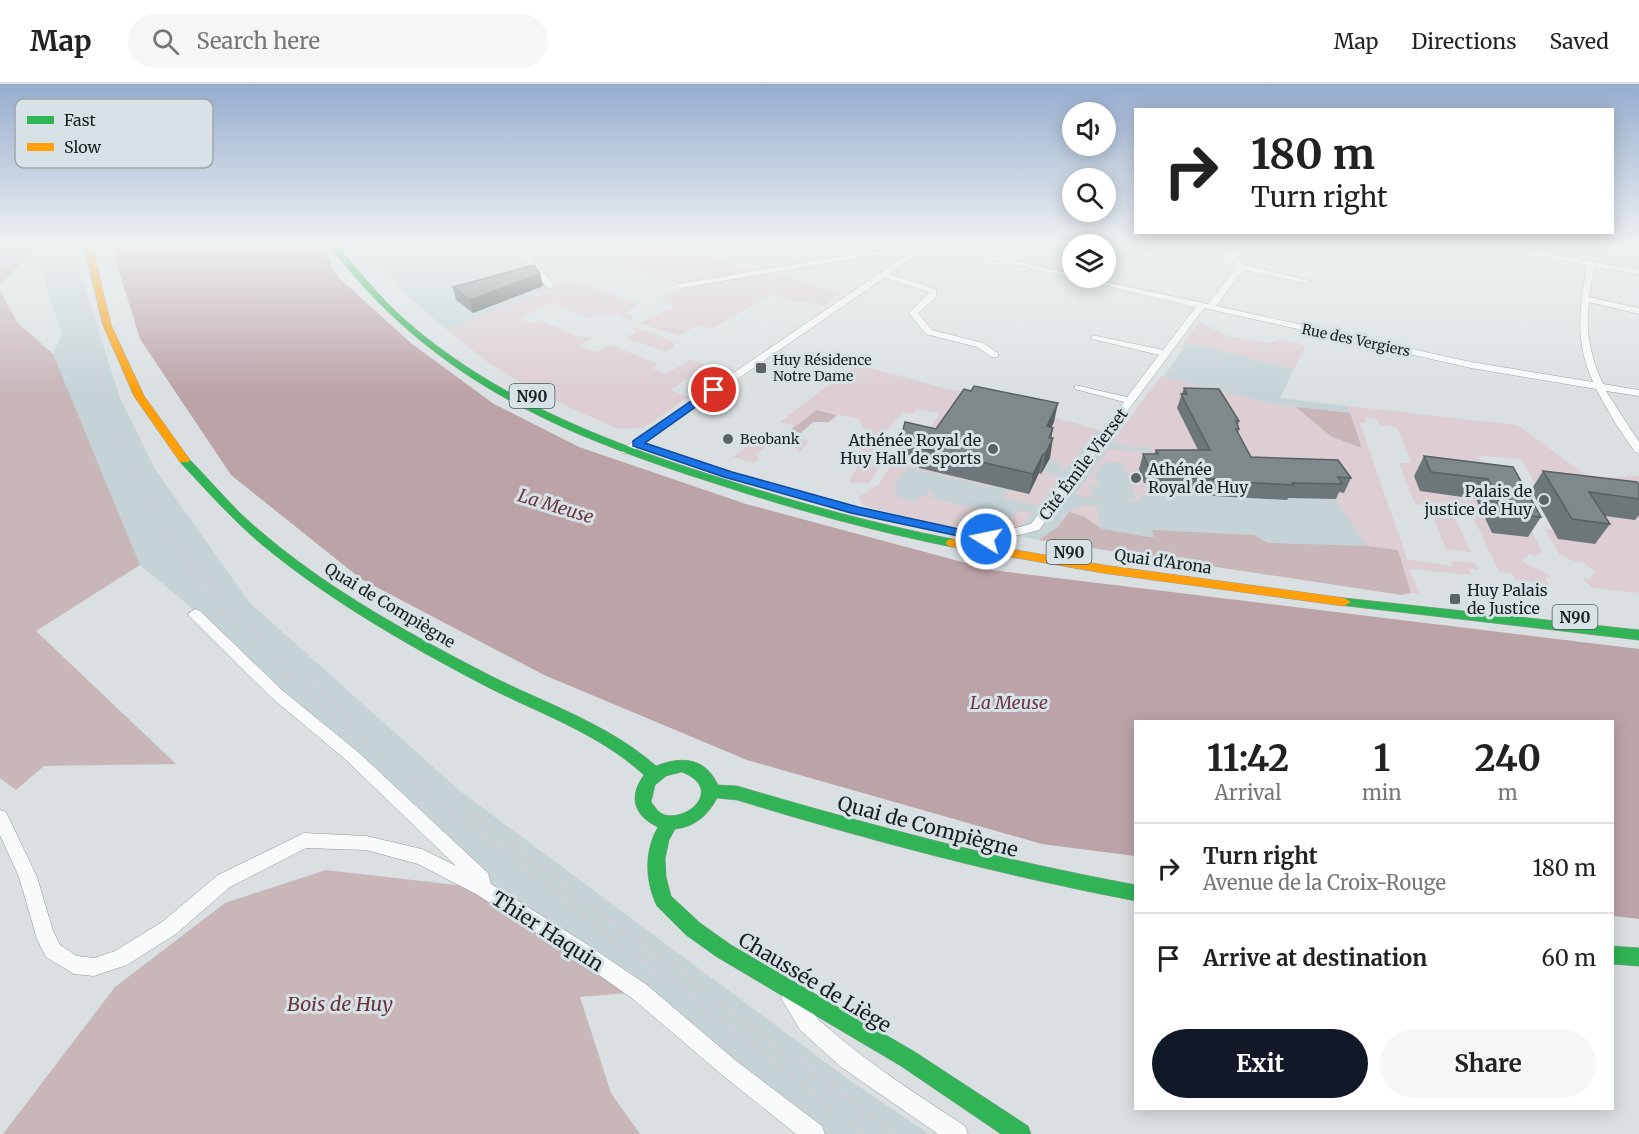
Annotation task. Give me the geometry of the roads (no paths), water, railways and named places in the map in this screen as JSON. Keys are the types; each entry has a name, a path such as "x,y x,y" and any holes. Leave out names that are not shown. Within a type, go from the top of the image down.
{"main road":[{"name":"Quai de Compiègne","path":"98,294 113,340 141,398 193,473 261,539 305,573 360,610 506,691 607,737 635,755 654,774"},
{"name":"Quai d'Arona","path":"373,294 452,360 523,404 714,481 839,518 961,545 1072,564 1330,601 1639,635"},
{"name":"Quai d'Arona","path":"436,332 505,382 631,447 846,508 965,535 1251,579 1500,610 1639,623"},
{"path":"684,765 699,770 709,779 712,791 709,804 699,814 685,821 669,823 655,819 645,810 642,798 645,785 654,774 668,767 684,765"},
{"name":"Quai de Compiègne","path":"712,791 737,793 878,836 970,860 1134,893"},
{"name":"Chaussée de Liège","path":"669,823 661,838 656,859 657,877 663,900 693,929 724,951 908,1059 1020,1134"},
{"path":"1614,955 1639,957"}],"street":[{"path":"631,447 855,294"},
{"path":"933,294 913,312 927,330 980,345 995,355"},
{"name":"Rue des Vergiers","path":"1148,294 1471,365 1639,393"},
{"name":"Cité Émile Vierset","path":"965,535 1003,535 1035,527 1167,354 1217,294"},
{"path":"1588,294 1583,332 1591,367 1621,425 1639,450"},
{"path":"1587,299 1639,311"},
{"path":"1095,337 1167,354"},
{"name":"Cité Émile Vierset","path":"1077,387 1131,401"},
{"name":"Thier Haquin","path":"195,614 277,694 352,756 444,842 482,879 482,888 575,947 640,992 728,1067 814,1134"},
{"path":"0,817 28,877 44,933 53,951 74,965 94,967 120,958 169,928 224,881 304,840 366,843 422,857 482,888"},
{"path":"784,987 807,1023 848,1060 957,1134"}],"water":[{"name":"La Meuse","path":"126,294 357,294 412,344 494,404 579,447 746,504 992,570 1639,649 1639,919 1614,916 1614,720 1134,720 1134,856 1042,844 747,760 544,675 361,579 231,475 140,339"}],"railway":[{"path":"72,294 102,387"},
{"path":"101,385 120,436 144,484 171,529 204,572"},
{"path":"109,433 142,500 191,572"},
{"path":"190,571 251,639 316,701 384,759 456,815"},
{"path":"202,571 298,670 366,730 474,815"},
{"path":"454,814 867,1134"},
{"path":"472,814 894,1134"}],"place":[{"name":"Huy Résidence Notre Dame","path":"761,368"},
{"name":"Beobank","path":"728,439"},
{"name":"Athénée Royal de Huy Hall de sports","path":"993,449"},
{"name":"Athénée Royal de Huy","path":"1136,478"},
{"name":"Palais de justice de Huy","path":"1544,500"},
{"name":"Huy Palais de Justice","path":"1455,599"}],"park label":[{"name":"Bois de Huy","path":"340,1003"}]}
